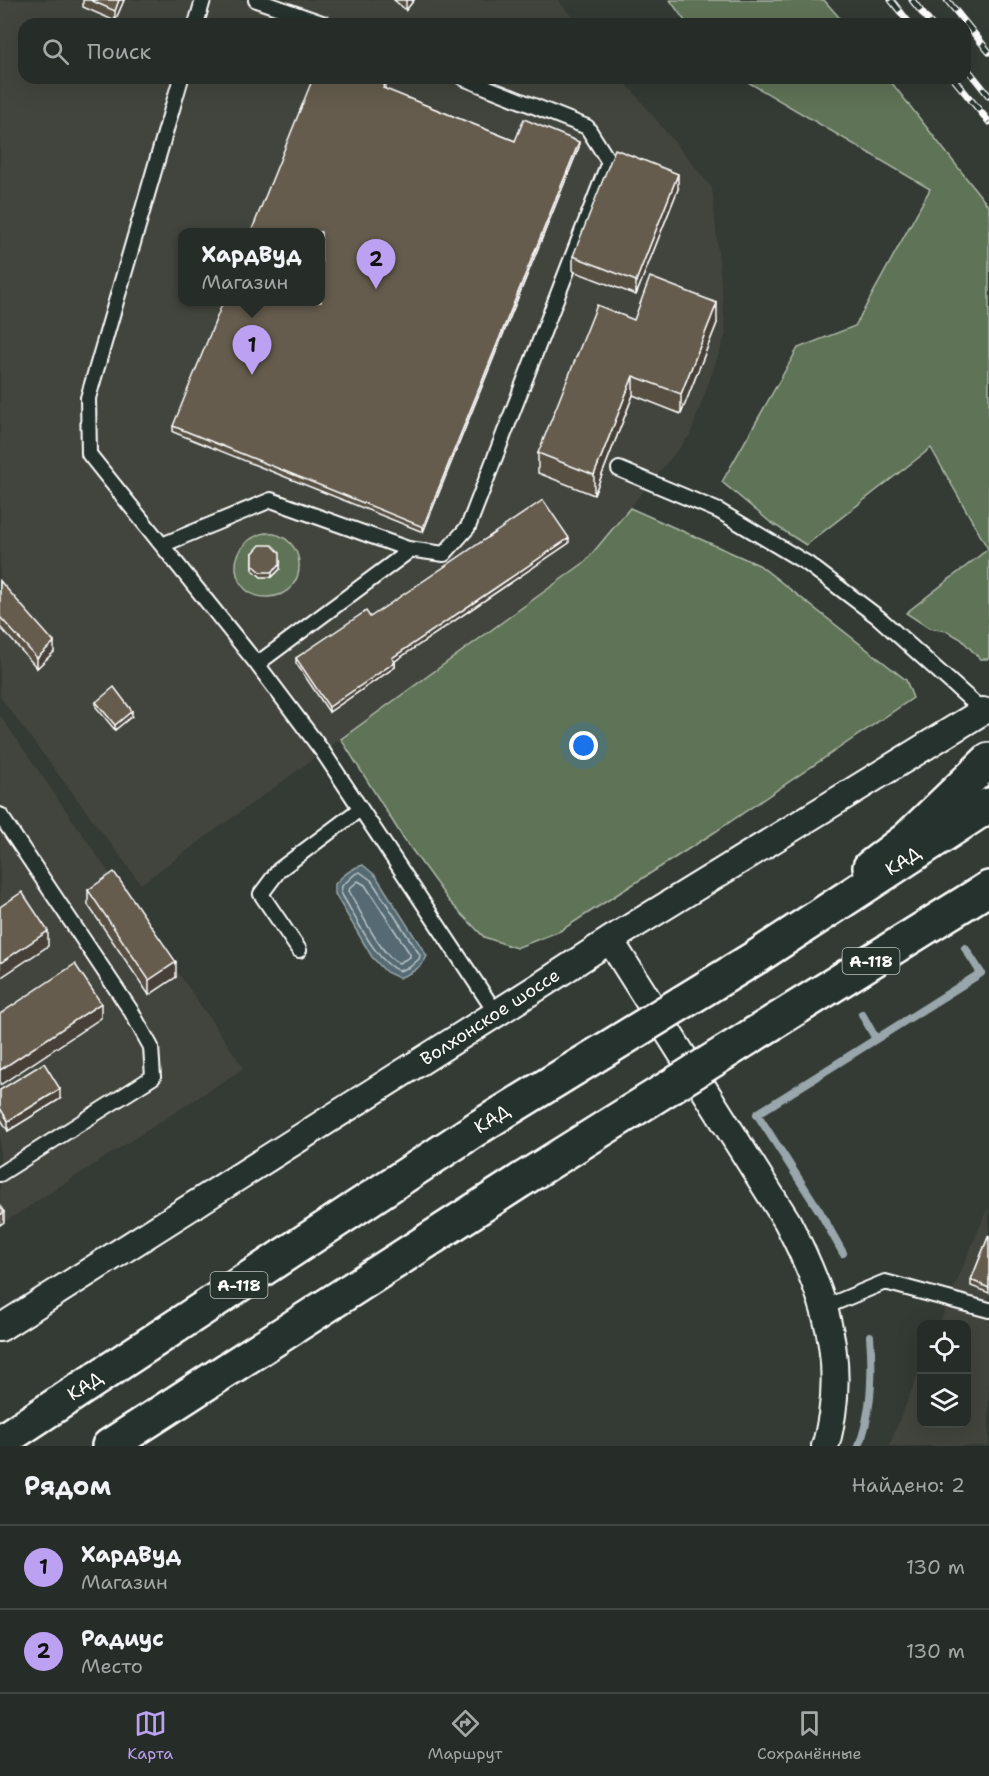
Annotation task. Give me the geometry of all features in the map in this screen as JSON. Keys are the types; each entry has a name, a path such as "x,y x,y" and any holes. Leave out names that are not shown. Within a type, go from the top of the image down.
{"main road":[{"path":"758,956 908,838 989,760"},
{"name":"КАД","path":"0,1442 478,1127 758,956 989,805"},
{"name":"А-118","path":"109,1446 524,1179 989,888"}],"street":[{"name":"Волхонское шоссе","path":"0,1328 610,940 986,709"},
{"path":"610,940 787,1221 809,1264 825,1307 834,1352 835,1396 825,1446"}],"lane":[{"path":"198,18 203,0"},
{"path":"256,0 308,18"},
{"path":"179,84 88,398 89,454 257,664 323,752 496,1013"},
{"path":"162,545 271,500 408,549 444,554 468,527 609,162 587,127 478,84"},
{"path":"619,469 719,511 808,564 878,617 986,709"},
{"path":"257,664 405,555 408,549"},
{"path":"299,950 261,894 279,870 360,809"},
{"path":"0,815 130,1011 151,1047 153,1077 0,1174"},
{"path":"825,1307 885,1282 989,1310"}],"shaded area":[{"path":"0,0 558,0 573,18 18,18 18,84 627,84 712,188 726,334 690,435 585,562 141,884 0,697"},
{"path":"0,715 244,1068 0,1225"},
{"path":"989,1208 989,1446 889,1446 917,1377 917,1428 971,1428 971,1320 941,1320"}],"green space":[{"path":"670,0 824,0 840,18 683,18"},
{"path":"751,84 893,84 989,207 989,659 980,659 961,639 947,631 929,628 906,613 988,549 931,448 806,545 770,522 722,482 798,348 855,326 930,189"},
{"path":"630,508 759,565 906,680 913,698 715,832 560,931 516,948 484,937 449,901 402,836 341,739 585,562"},
{"path":"265,533 280,536 290,543 297,553 298,576 292,586 282,594 268,597 255,595 245,589 239,580 236,570 237,558 242,548 251,539","holes":["253,558 280,558 279,569 272,577 261,577 253,570"]}],"water":[{"path":"363,865 376,876 427,956 419,967 399,978 386,972 372,957 335,894 335,884 351,870"}],"building":[{"path":"90,0 119,0 115,11"},
{"path":"311,84 385,84 383,88 515,141 524,119 579,142 423,527 173,426 221,306 325,306 325,228 253,228"},
{"path":"615,149 678,174 636,281 573,256"},
{"path":"650,277 717,303 681,394 633,376 594,475 538,453 597,305 634,320"},
{"path":"543,500 569,538 392,658 395,662 329,707 296,658 366,611 370,617"},
{"path":"260,545 272,545 280,553 280,564 272,572 261,572 253,565 253,553"},
{"path":"0,581 54,642 37,658 0,617"},
{"path":"114,687 132,711 115,725 96,702"},
{"path":"114,872 176,962 149,980 88,890"},
{"path":"22,892 48,931 0,963 0,907"},
{"path":"75,964 101,1003 0,1070 0,1014"},
{"path":"44,1063 60,1089 8,1121 0,1108 0,1090"},
{"path":"989,1235 989,1288 971,1280"}],"waterway":[{"path":"843,1253 820,1212 757,1114 981,973 965,948"},
{"path":"862,1014 876,1039"},
{"path":"859,1446 867,1420 870,1392 870,1336"}],"railway":[{"path":"891,0 905,18"},
{"path":"912,0 926,18"},
{"path":"947,0 962,18"},
{"path":"971,30 989,52"},
{"path":"971,74 989,96"},
{"path":"958,84 989,122"}],"place":[{"name":"Радиус","path":"376,289"},
{"name":"ХардВуд","path":"252,375"}]}
